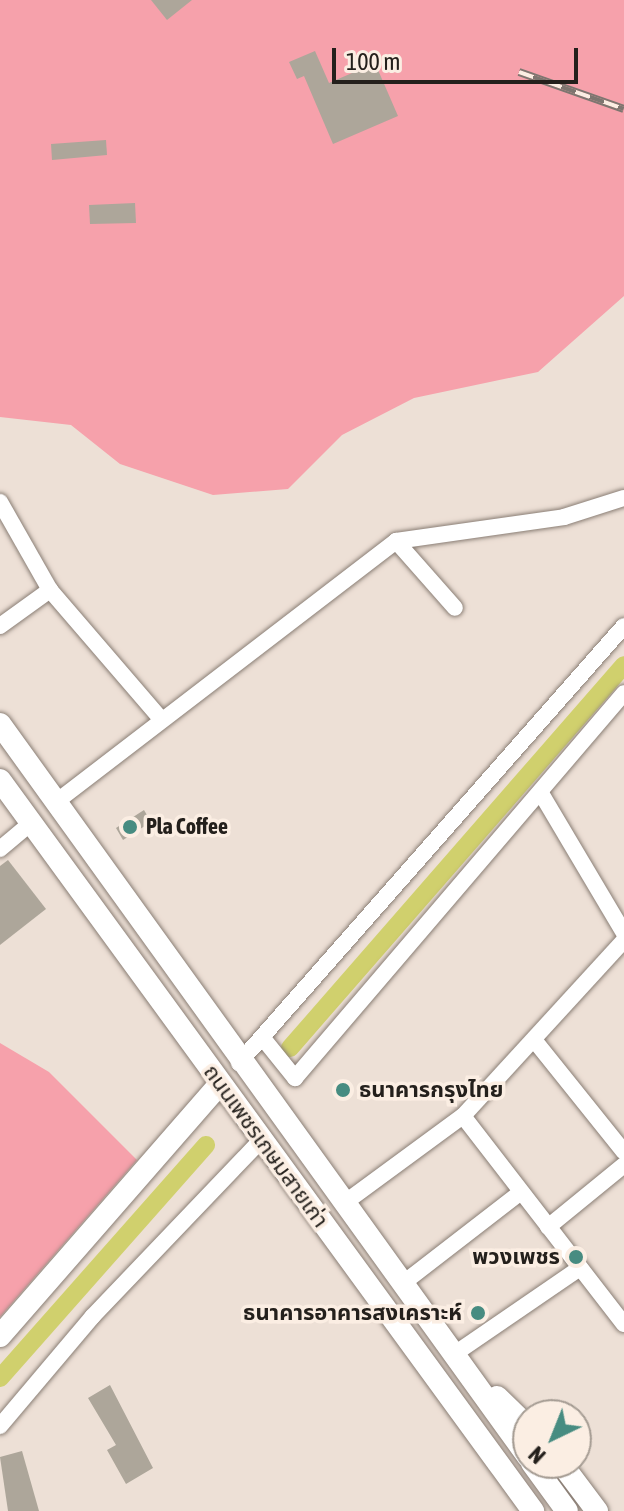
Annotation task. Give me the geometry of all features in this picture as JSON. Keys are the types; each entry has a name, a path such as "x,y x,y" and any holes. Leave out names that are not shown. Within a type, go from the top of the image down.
{"main road":[{"name":"ถนนเพชรเกษมสายเก่า","path":"0,724 239,1063 512,1435"},
{"name":"ถนนเพชรเกษมสายเก่า","path":"0,780 533,1511"},
{"path":"0,1336 220,1084"},
{"path":"453,1355 512,1412"},
{"path":"544,1479 567,1511"},
{"path":"573,1479 597,1511"}],"street":[{"path":"56,802 160,718 396,541 564,517 624,498"},
{"path":"0,502 50,590 160,718"},
{"path":"396,541 455,608"},
{"path":"0,626 50,590"},
{"path":"239,1063 624,626"},
{"path":"262,1037 295,1078 542,795 624,693"},
{"path":"542,795 624,933"},
{"path":"0,849 31,823"},
{"path":"343,1204 463,1116 621,951"},
{"path":"535,1041 624,1152"},
{"path":"463,1116 624,1324"},
{"path":"0,1426 92,1317 261,1140"},
{"path":"548,1227 624,1165"},
{"path":"402,1284 521,1192"},
{"path":"453,1355 580,1268"}],"shaded area":[{"path":"0,0 624,0 624,296 538,372 414,398 342,435 288,489 213,495 120,464 71,425 0,417"},
{"path":"0,1043 49,1072 137,1160 0,1317"}],"building":[{"path":"151,0 192,0 167,20"},
{"path":"315,51 329,83 375,63 398,116 333,144 304,76 297,79 289,62"},
{"path":"106,140 107,155 52,160 51,144"},
{"path":"135,203 136,223 90,224 89,205"},
{"path":"144,810 151,822 123,840 116,828"},
{"path":"8,860 46,909 0,945 0,866"},
{"path":"110,1385 153,1468 126,1484 107,1450 116,1445 88,1398"},
{"path":"22,1451 39,1511 8,1511 0,1457"}],"waterway":[{"path":"290,1048 624,665"},
{"path":"0,1378 206,1145"}],"railway":[{"path":"519,72 624,109"}],"place":[{"name":"Pla Coffee","path":"130,827"},
{"name":"ธนาคารกรุงไทย","path":"343,1090"},
{"name":"พวงเพชร","path":"576,1257"},
{"name":"ธนาคารอาคารสงเคราะห์","path":"478,1313"}]}
